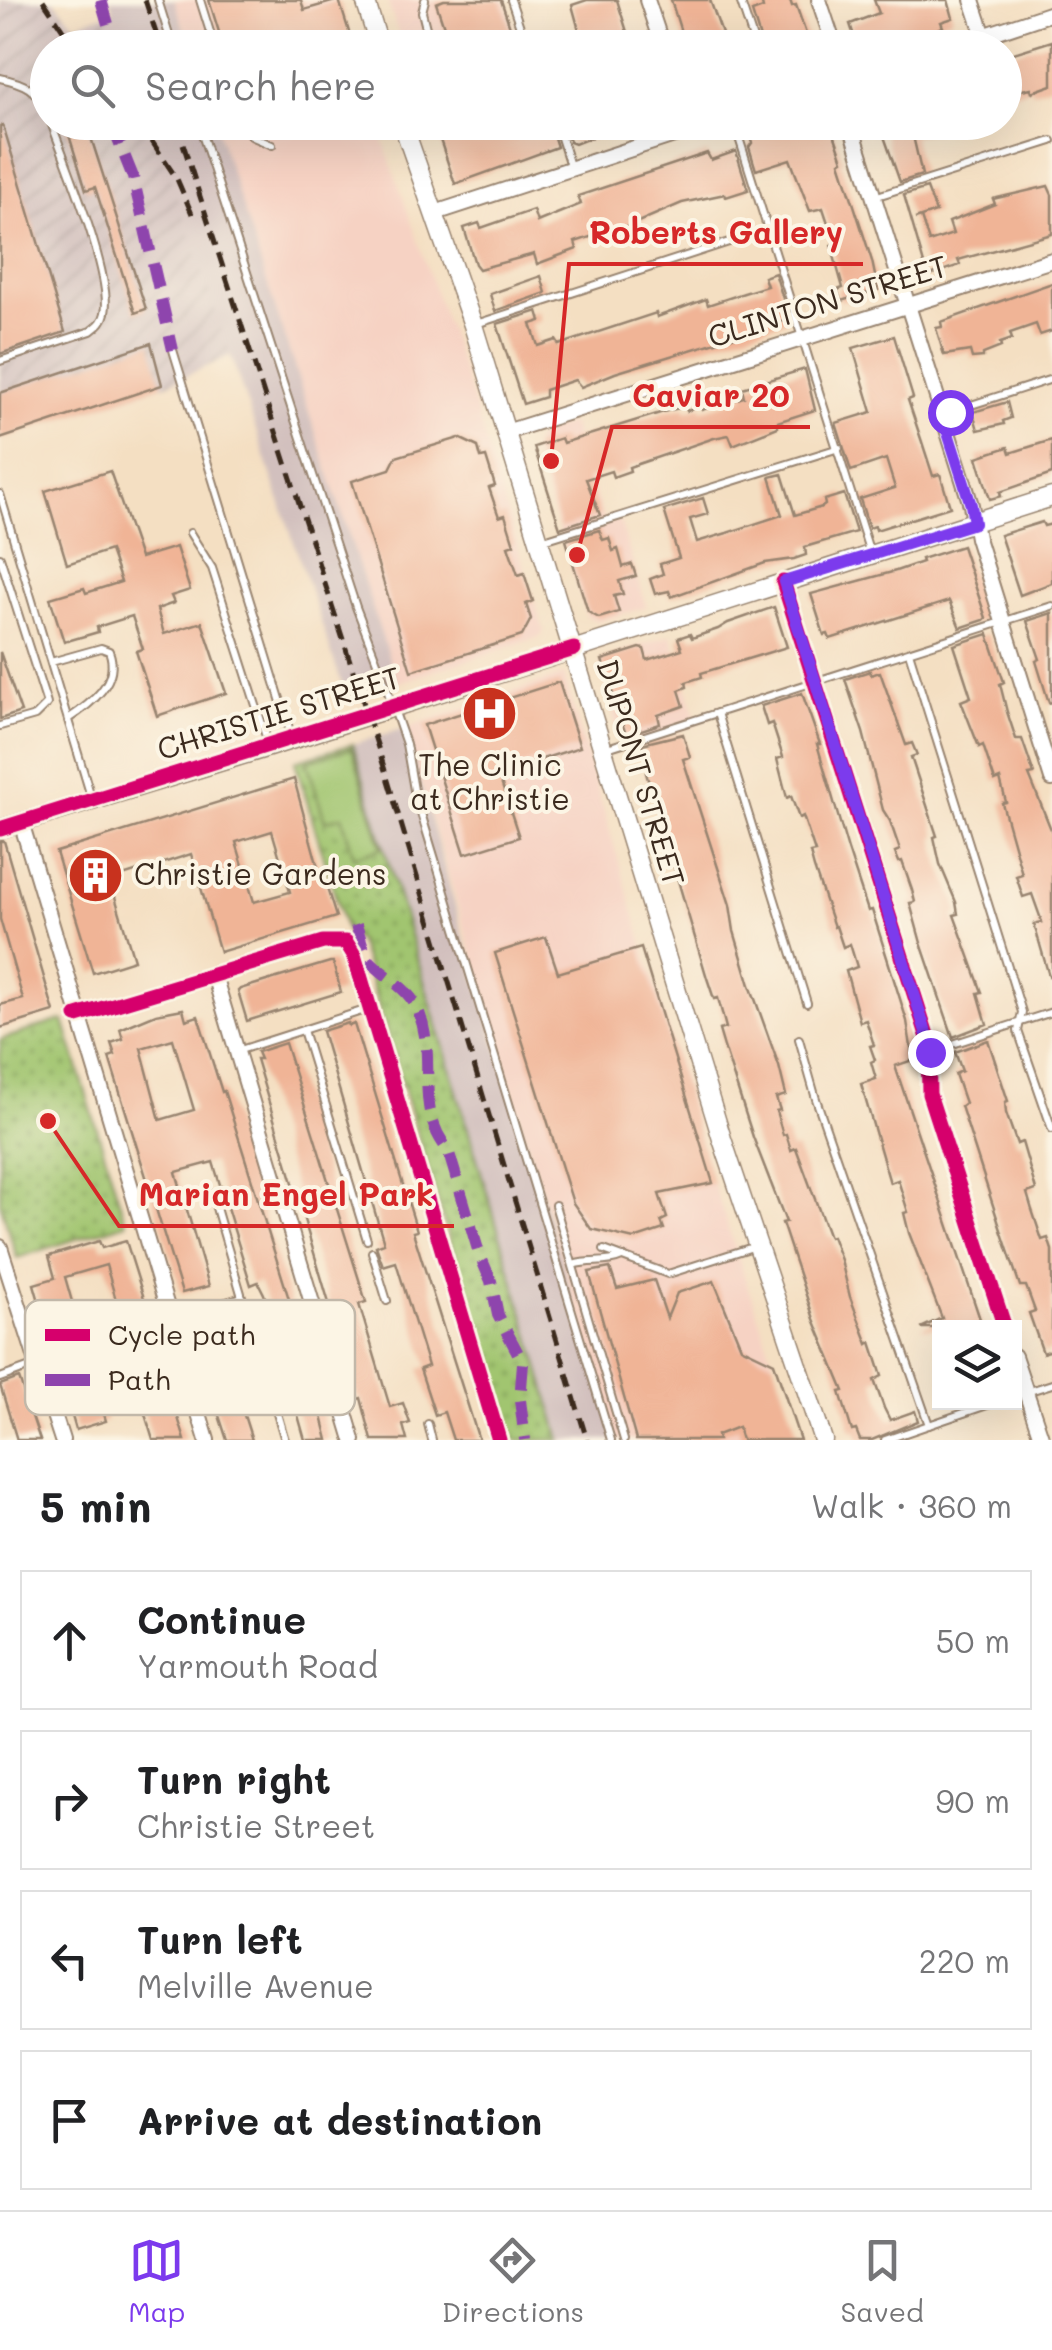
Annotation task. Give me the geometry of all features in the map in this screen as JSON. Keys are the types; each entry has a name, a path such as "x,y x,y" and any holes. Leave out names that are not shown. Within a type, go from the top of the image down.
{"main road":[{"path":"365,0 374,30"},
{"name":"DUPONT STREET","path":"409,140 473,325 757,1246 822,1440"},
{"name":"CHRISTIE STREET","path":"0,829 292,740 1052,497"}],"street":[{"path":"647,0 657,30"},
{"path":"819,0 829,30"},
{"path":"972,0 982,30"},
{"path":"1002,30 1052,13"},
{"path":"435,212 651,140"},
{"path":"856,140 971,505 1052,779"},
{"name":"CLINTON STREET","path":"506,432 1052,260"},
{"path":"784,582 928,1038 928,1094 1002,1320"},
{"path":"21,822 164,1300"},
{"path":"77,1016 323,942 340,940 350,946 499,1440"},
{"path":"214,974 311,1300"},
{"path":"1,1252 25,1327"},
{"path":"1022,1396 1042,1440"},
{"path":"54,1415 62,1440"},
{"path":"199,1415 207,1440"},
{"path":"345,1415 353,1440"}],"lane":[{"path":"158,0 167,30"},
{"path":"200,0 209,30"},
{"path":"425,0 422,12 426,30"},
{"path":"510,0 521,30"},
{"path":"740,0 750,30"},
{"path":"0,78 23,82 30,88"},
{"path":"0,361 91,331 102,322 106,309 100,264 57,140"},
{"path":"204,140 356,607 406,744 414,790 611,1440"},
{"path":"260,140 272,145"},
{"path":"562,140 571,169"},
{"path":"740,140 870,555"},
{"path":"874,198 1052,140"},
{"path":"473,325 769,229"},
{"path":"174,350 292,740"},
{"path":"942,414 1052,379"},
{"path":"540,542 838,448"},
{"path":"0,494 92,800"},
{"path":"190,533 212,568 269,747"},
{"path":"0,557 46,704 35,716 0,726"},
{"path":"603,750 1052,606"},
{"path":"51,662 102,648 109,651 113,661 108,682 68,720"},
{"path":"909,652 1022,1012 1018,1031 1052,1129"},
{"path":"717,713 808,1003"},
{"path":"236,1051 369,1009"},
{"path":"930,1052 1052,1012"},
{"path":"304,1030 367,1240"},
{"path":"800,1039 816,1099 929,1426"},
{"path":"212,1194 243,1300"},
{"path":"555,1205 624,1440"},
{"path":"604,1250 668,1274 757,1246"},
{"path":"372,1252 387,1301"},
{"path":"573,1265 585,1261 608,1264 622,1257"},
{"path":"233,1300 242,1297"},
{"path":"0,1378 25,1369"},
{"path":"1022,1394 1052,1384"},
{"path":"885,1440 974,1410"},
{"path":"278,1415 286,1440"},
{"path":"428,1424 432,1440"}],"shaded area":[{"path":"0,0 54,0 75,24 114,11 120,30 30,30 30,140 158,140 232,355 172,382 0,439"},
{"path":"110,0 174,0 184,30 120,30"},
{"path":"174,0 336,0 346,30 184,30"},
{"path":"387,0 505,0 515,30 397,30"},
{"path":"158,140 221,140 397,683 346,696"},
{"path":"221,140 383,140 469,389 544,631 540,637 397,683"},
{"path":"571,423 603,518 620,521 646,607 599,621 587,617 533,450 544,432"},
{"path":"671,635 698,724 621,748 600,660"},
{"path":"564,675 713,1183 800,1440 616,1440 405,728"},
{"path":"405,728 616,1440 561,1440 353,744"}],"green space":[{"path":"353,744 561,1440 510,1440 364,959 358,941 346,931 295,761"},
{"path":"352,748 382,848 354,857 342,816 325,821 307,761"},
{"path":"64,1021 126,1223 17,1258 0,1202 0,1040"}],"building":[{"path":"209,0 301,0 304,10 339,0 348,30 218,30"},
{"path":"501,0 511,30 445,30 436,3"},
{"path":"587,0 617,0 626,30 579,30 572,5"},
{"path":"671,0 710,0 721,30 680,30"},
{"path":"761,0 790,0 792,6 796,5 805,30 758,30 752,12 763,8"},
{"path":"874,0 948,0 953,18 941,22 943,27 935,30 852,30 850,24 879,13"},
{"path":"1052,41 1052,85 1032,92 1031,88 1022,90 1022,50"},
{"path":"3,125 65,332 0,354 0,126"},
{"path":"71,140 92,140 146,309 135,313 95,187 86,190"},
{"path":"440,140 555,140 557,147 455,184"},
{"path":"751,140 836,140 878,290 841,301 837,290 843,288 831,245 835,244 823,208 810,211 790,159 756,170 749,147"},
{"path":"885,140 914,140 922,175 900,182"},
{"path":"736,151 748,190 682,203 617,231 619,237 608,241 605,232 575,242 577,249 537,264 534,254 479,269 475,264 464,228 479,223 481,228 533,210 537,222 581,204 578,196 707,153 711,160"},
{"path":"1048,186 1052,195 1052,234 958,260 960,265 930,275 904,195 927,188 936,212 921,217 929,242 953,234 949,222 995,204 993,199"},
{"path":"775,273 788,315 785,321 581,387 575,380 545,390 545,397 523,404 497,324 538,311 541,321 531,324 538,346 556,340 559,345 656,313 657,317 706,299 708,305 767,286 764,277"},
{"path":"541,276 546,293 495,311 490,294"},
{"path":"1052,283 1052,331 1040,335 1036,324 1010,333 1012,339 983,357 972,358 970,351 944,355 936,328 942,327 941,322"},
{"path":"894,336 913,398 908,400 933,476 940,474 950,507 876,530 875,526 869,528 860,499 895,488 886,459 851,471 836,423 872,412 853,348"},
{"path":"151,343 162,385 0,439 0,393"},
{"path":"805,369 815,410 777,422 778,427 733,445 729,435 714,438 629,467 630,471 613,477 611,471 586,479 600,515 560,528 534,447 561,438 563,443 670,410 685,407 687,411 701,406 702,410 744,397 742,388"},
{"path":"1007,402 1011,418 1004,424 978,430 973,412"},
{"path":"459,438 478,447 481,458 486,457 495,486 489,488 499,517 505,515 514,544 508,546 518,575 524,573 533,601 526,604 531,619 522,636 411,671 352,481 390,469 396,457"},
{"path":"1052,440 1052,474 990,499 977,457 1008,447 1010,453"},
{"path":"110,471 140,558 176,547 190,590 171,596 174,603 157,609 164,634 202,622 226,693 157,716 136,651 143,649 132,616 64,642 50,598 84,588 86,593 121,582 110,550 67,564 45,491"},
{"path":"782,474 795,515 822,507 824,500 844,494 856,532 805,547 806,555 765,563 671,597 669,591 655,594 650,579 663,574 660,564 679,558 664,510 703,498 708,514 690,519 697,542 727,533 782,515 770,477"},
{"path":"1042,522 1044,526 1052,524 1052,583 1020,595 1000,535"},
{"path":"599,530 603,540 609,538 613,551 618,549 623,567 632,564 636,576 619,581 623,594 614,596 619,612 599,618 588,612 566,540"},
{"path":"962,546 984,620 960,628 949,601 830,639 828,634 824,635 811,594 896,571"},
{"path":"774,607 787,647 701,673 702,677 686,682 687,687 679,690 684,706 658,715 660,724 626,735 602,660 640,648 647,660 682,649 678,638 690,634 692,638"},
{"path":"1052,613 1052,702 1049,703 1027,621"},
{"path":"988,634 1004,682 1000,684 1007,712 1016,739 1022,739 1034,774 1029,775 1052,832 1049,976 1034,924 1042,922 1032,894 1023,897 1016,876 1022,874 1002,803 1006,802 1000,779 995,781 983,745 979,747 961,701 971,697 954,645"},
{"path":"0,652 21,712 0,719"},
{"path":"870,671 871,675 880,672 906,745 912,743 917,755 911,757 937,836 934,837 940,864 956,902 958,914 954,915 982,992 978,993 987,1024 953,1037 921,943 910,903 915,902 912,890 895,852 900,850 883,810 845,679"},
{"path":"559,682 580,747 498,773 519,837 465,854 424,725"},
{"path":"802,693 848,850 868,911 872,910 907,1021 913,1060 895,1066 980,1320 938,1320 942,1318 909,1233 904,1213 908,1212 898,1180 890,1183 861,1084 876,1079 870,1046 874,1045 866,1020 860,1022 846,971 857,967 850,944 843,947 834,927 810,853 815,852 803,816 799,818 791,796 787,798 777,759 783,757 772,723 767,725 761,706"},
{"path":"683,734 690,757 683,759 730,905 750,985 779,1066 786,1095 776,1098 780,1110 776,1111 783,1135 786,1134 791,1150 796,1148 841,1260 850,1297 882,1376 874,1380 884,1408 890,1420 915,1411 918,1421 872,1440 860,1440 856,1430 852,1431 840,1392 844,1391 814,1319 782,1223 786,1222 724,1047 719,1030 726,1028 718,998 714,999 707,978 646,773 651,772 642,744"},
{"name":"Christie Gardens","path":"294,779 322,882 336,917 220,952 191,854 110,880 134,960 93,973 56,852","holes":["272,831 290,892 254,902 236,842"]},
{"path":"0,841 4,841 54,1012 0,1028 0,1005 23,999 0,919"},
{"path":"546,937 558,973 641,948 713,1183 659,1194 667,1218 661,1221 664,1229 634,1239 591,1229 573,1203 495,953"},
{"path":"330,962 341,992 247,1021 240,989"},
{"path":"183,1009 186,1020 198,1016 289,1300 266,1300 258,1282 251,1285 213,1162 176,1172 209,1286 182,1293 109,1057 115,1055 111,1043 123,1039 120,1029 156,1014","holes":["173,1039 194,1110 160,1120 141,1048"]},
{"path":"354,1024 417,1231 413,1232 479,1440 453,1440 444,1412 435,1415 420,1369 428,1366 396,1262 383,1266 376,1246 384,1243 322,1031"},
{"path":"988,1040 1008,1101 1006,1113 1017,1144 1022,1142 1036,1190 1027,1193 1032,1210 1042,1240 1048,1238 1052,1250 1052,1350 1043,1353 1029,1313 1035,1311 1026,1286 1020,1286 999,1224 961,1106 965,1103 955,1074 962,1071 955,1052"},
{"path":"285,1043 366,1302 359,1304 390,1407 403,1403 410,1423 403,1425 407,1440 372,1440 361,1398 355,1390 355,1300 328,1300 257,1052"},
{"path":"99,1241 102,1248 126,1241 145,1300 116,1300 106,1265 65,1277 72,1300 39,1300 34,1284 55,1278 49,1256"},
{"path":"610,1268 617,1289 654,1280 667,1318 677,1293 714,1281 741,1347 774,1363 800,1440 742,1440 738,1427 717,1435 718,1440 636,1440 589,1272"},
{"path":"19,1378 25,1396 25,1415 32,1415 40,1440 17,1440 0,1385"},
{"path":"72,1415 104,1415 106,1421 76,1430"},
{"path":"145,1415 177,1415 185,1440 153,1440"},
{"path":"219,1415 244,1415 252,1440 227,1440"},
{"path":"298,1415 322,1415 328,1440 305,1440"}],"railway":[{"path":"43,0 63,30"},
{"path":"145,0 155,30"},
{"path":"151,140 177,179 195,221"},
{"path":"182,140 380,754 587,1440"}],"marked path":[{"path":"101,0 110,30"},
{"path":"118,140 133,177 173,350"},
{"path":"356,925 370,961 403,989 418,1010 424,1029 431,1116 448,1150 491,1281 498,1315 523,1363 520,1400 525,1440"}],"cycle path":[{"path":"783,582 928,1038 929,1094 1002,1320"},
{"path":"0,829 574,649"},
{"path":"77,1016 323,942 346,942 354,955 499,1440"}],"place":[{"name":"Roberts Gallery","path":"551,461"},
{"name":"Caviar 20","path":"577,555"},
{"name":"The Clinic at Christie","path":"490,713"},
{"name":"Christie Gardens","path":"95,875"},
{"name":"Marian Engel Park","path":"48,1121"}],"route":[{"path":"930,1052 784,582 974,523 942,414 950,412"}]}
